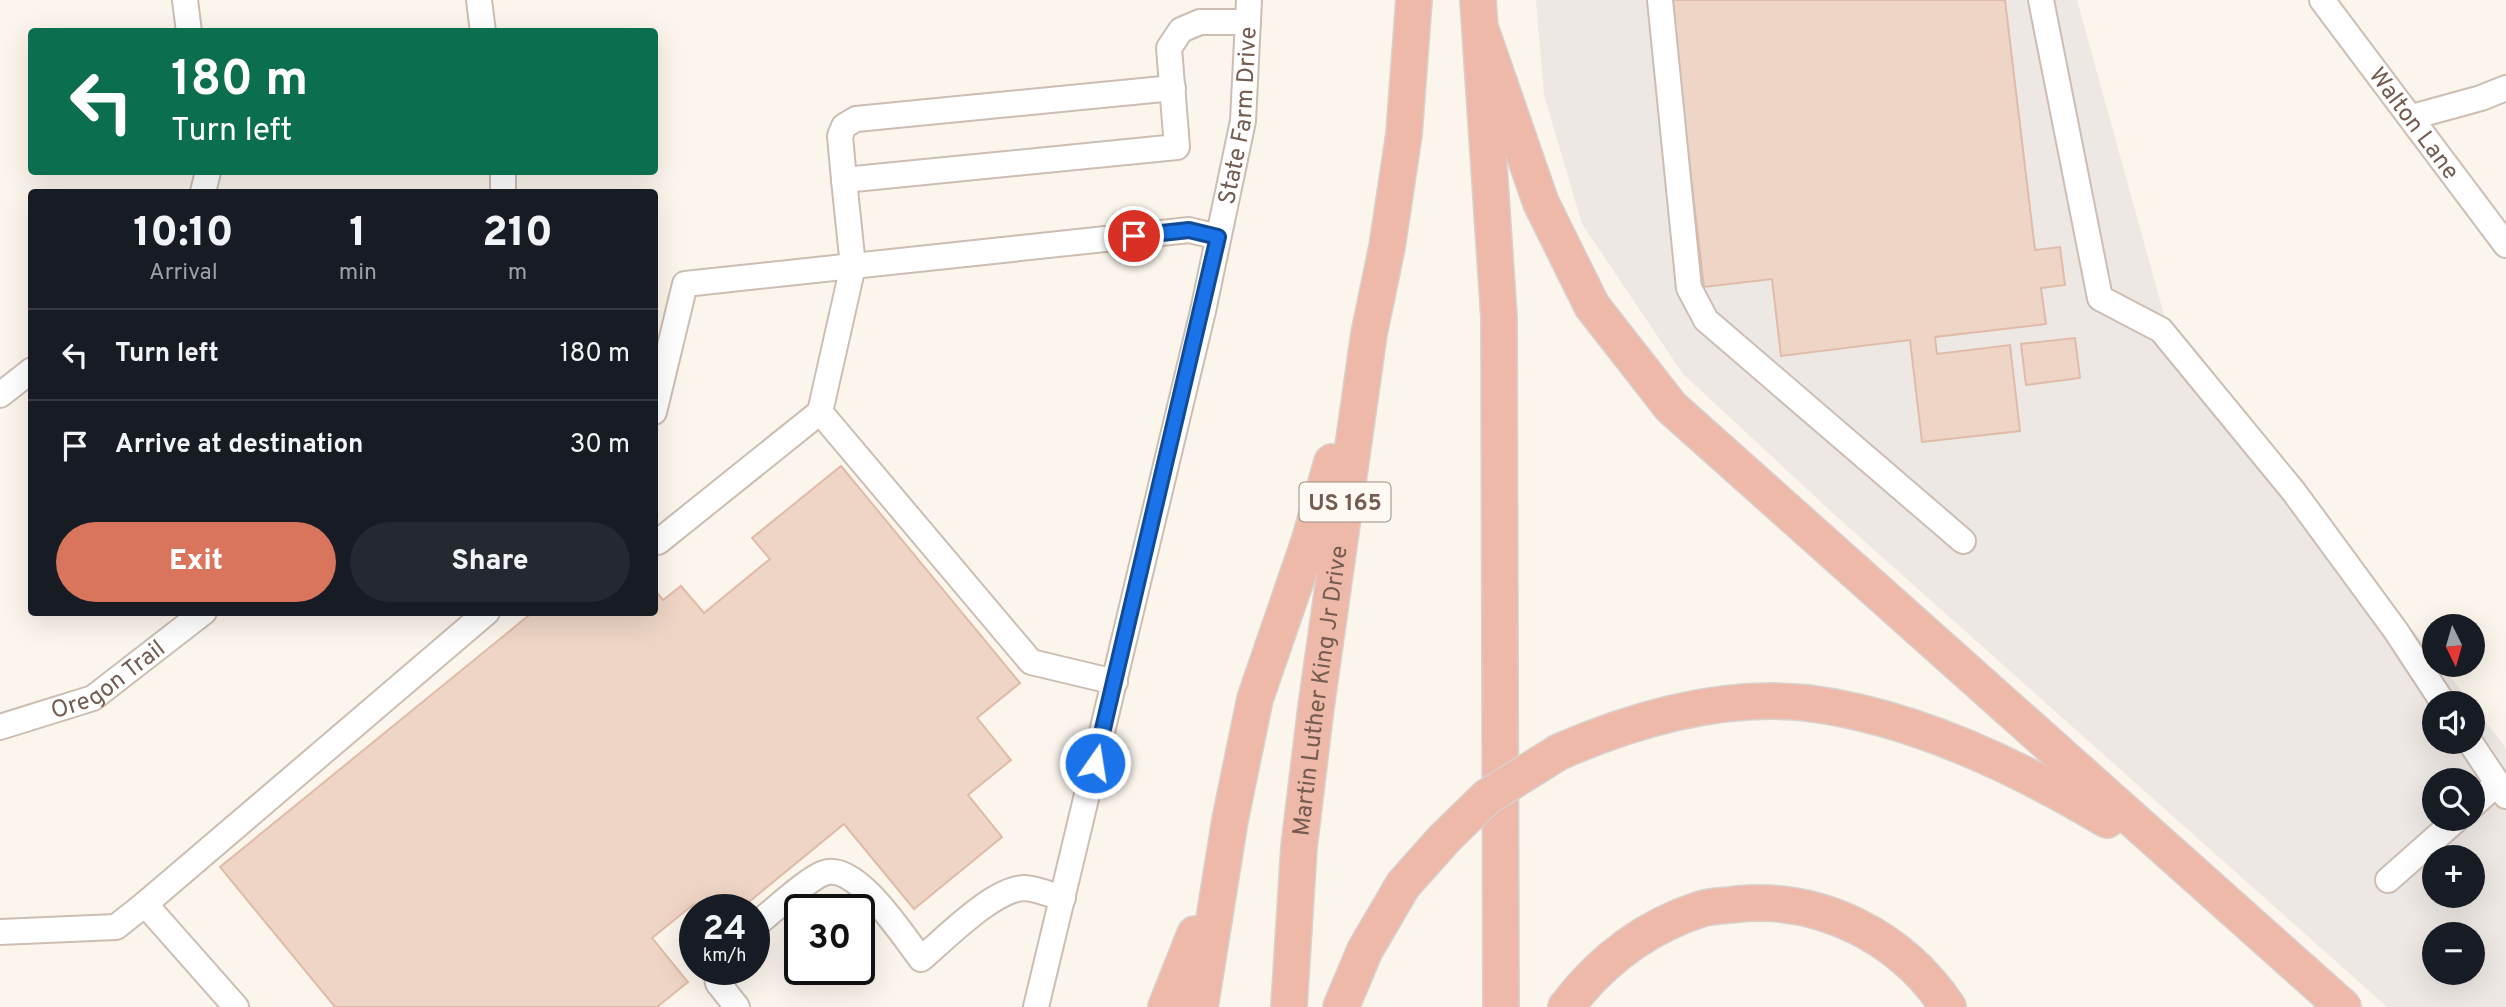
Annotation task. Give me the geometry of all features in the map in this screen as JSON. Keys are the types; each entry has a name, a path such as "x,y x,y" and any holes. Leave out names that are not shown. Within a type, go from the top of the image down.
{"highway":[{"name":"Martin Luther King Jr Drive","path":"1289,1007 1302,821 1368,334 1387,247 1404,134 1414,0"},
{"path":"1480,15 1541,204 1592,306 1671,407 2176,861 2343,1007"},
{"path":"1480,15 1499,318 1501,1007"},
{"path":"1199,1007 1230,820 1255,699 1309,542 1368,334"},
{"path":"1341,1007 1365,950 1403,885 1444,839 1487,797 1559,752 1632,724 1679,712 1751,702 1807,703 1872,717 1972,749 2051,786 2176,861"},
{"path":"1166,1007 1189,954 1230,820"},
{"path":"1566,1007 1590,975 1641,935 1703,908 1764,902 1818,911 1870,932 1903,954 1933,984 1948,1007"}],"street":[{"path":"185,0 188,28"},
{"path":"479,0 483,28"},
{"path":"1660,0 1689,288 1706,320 1963,541"},
{"path":"2041,0 2100,298 2161,330 2294,492 2396,631 2435,691"},
{"name":"Walton Lane","path":"2322,0 2506,245"},
{"path":"844,180 1177,147 1169,48 1181,30 1200,22 1248,11"},
{"name":"State Farm Drive","path":"1036,1007 1115,682 1218,237 1242,121 1248,11"},
{"path":"658,541 820,412 853,266 840,136 845,126 856,119 1173,88"},
{"path":"2412,117 2481,98 2506,88"},
{"path":"658,395 685,284 1189,230 1218,237"},
{"path":"0,395 28,373"},
{"path":"820,412 1031,662 1115,682"},
{"name":"Oregon Trail","path":"0,727 93,698 199,616"},
{"path":"0,932 116,927 483,616"},
{"path":"2478,754 2502,790 2485,799"},
{"path":"2388,880 2443,831"},
{"path":"770,914 823,873 840,872 856,879 921,959 989,903 1007,892 1026,888 1063,898"},
{"path":"145,904 236,1007"},
{"path":"720,985 737,1007"}],"shaded area":[{"path":"1536,0 2077,0 2164,315 2422,642 2422,677 2450,677 2462,691 2422,691 2422,754 2485,754 2485,721 2506,748 2506,1007 2387,1007 1836,516 1683,374 1582,224 1544,95"}],"building":[{"path":"1670,0 2005,0 2035,250 2060,247 2065,285 2041,288 2046,324 1935,337 1937,354 2010,345 2020,431 1922,442 1910,340 1781,356 1772,279 1704,287"},
{"path":"2075,338 2080,378 2026,385 2021,344"},
{"path":"841,466 1020,683 977,718 1011,760 968,795 1002,837 914,909 844,824 759,894 679,894 679,916 652,938 679,971 679,985 684,985 657,1007 335,1007 220,867 528,616 658,616 658,594 663,600 681,586 704,613 770,559 752,538"}],"route":[{"path":"1095,763 1203,311 1218,237 1189,230 1134,236"}]}
